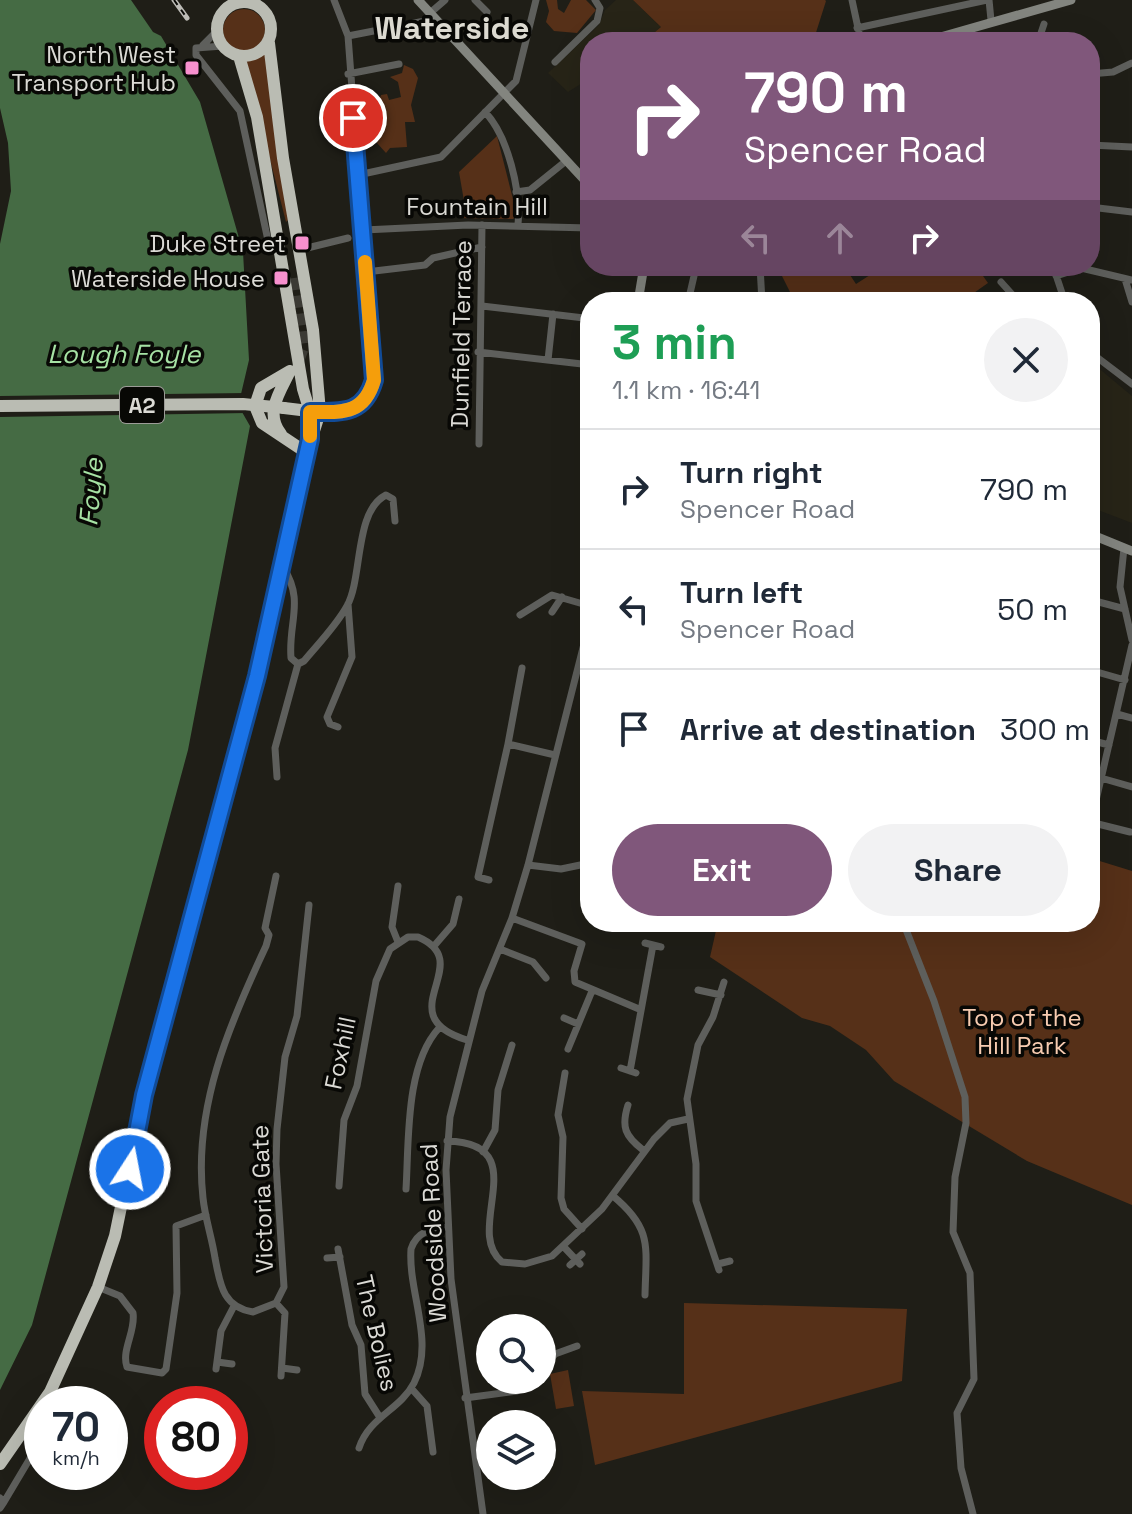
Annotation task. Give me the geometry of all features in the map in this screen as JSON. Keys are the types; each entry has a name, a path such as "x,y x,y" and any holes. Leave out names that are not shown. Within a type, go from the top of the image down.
{"highway":[{"path":"218,0 221,15 217,31 218,46 239,56 257,54 269,43"},
{"path":"221,15 233,5 253,3 271,25 269,43 289,191 294,278"},
{"path":"239,56 257,117 303,389 315,412"},
{"path":"54,1386 98,1287 115,1236 144,1095 257,676 315,412 313,330 294,248 270,188"},
{"path":"283,437 275,426 292,369 261,388 257,405 262,423 283,437 307,453"},
{"path":"281,408 303,389"},
{"name":"A2","path":"0,406 243,404 315,412"},
{"name":"A2","path":"257,405 269,411 281,408"},
{"path":"0,1464 24,1432"}],"main road":[{"path":"418,0 580,176"},
{"path":"953,31 1071,0"},
{"path":"1100,538 1128,549"}],"street":[{"path":"315,412 357,409 371,391 374,380 364,230 348,74 348,36 334,0"},
{"path":"348,36 433,16 445,0"},
{"path":"475,0 487,12"},
{"path":"358,175 441,157 516,81 536,0"},
{"path":"586,32 597,21 600,8 595,0"},
{"path":"852,0 858,32"},
{"path":"857,28 988,0 991,20"},
{"path":"1041,32 1044,24"},
{"path":"199,47 217,31"},
{"path":"555,62 580,38"},
{"path":"199,47 218,46"},
{"path":"201,61 218,46"},
{"path":"199,47 201,61 240,111 269,245"},
{"path":"1100,73 1113,72 1132,63"},
{"path":"348,74 399,64"},
{"path":"485,112 495,123 516,192 518,225"},
{"path":"1100,145 1132,147"},
{"path":"516,192 530,190 566,161"},
{"path":"1100,208 1132,212"},
{"name":"Fountain Hill","path":"364,230 482,225 580,228"},
{"name":"Dunfield Terrace","path":"479,444 482,225"},
{"path":"294,248 348,238"},
{"path":"366,272 425,265 433,258 482,247"},
{"path":"1100,273 1129,280 1132,302"},
{"path":"1056,276 1062,292"},
{"path":"1001,282 1010,292"},
{"path":"482,306 580,317"},
{"path":"548,360 553,314"},
{"path":"478,352 580,364"},
{"path":"1100,360 1132,384"},
{"path":"338,727 330,724 327,717 352,657 348,604 368,515 377,500 386,495 393,499 395,521"},
{"path":"1100,782 1132,645 1120,587 1128,549"},
{"path":"282,565 294,584 290,646 291,658 298,664"},
{"path":"552,612 562,597"},
{"path":"520,615 543,598 562,597 580,603"},
{"path":"1100,602 1126,605"},
{"path":"277,777 275,748 298,664 304,661 348,604"},
{"name":"Woodside Road","path":"483,1514 465,1398 448,1227 447,1141 467,1040 528,865 580,660"},
{"path":"489,880 478,877 522,668"},
{"path":"1100,673 1125,680"},
{"path":"1117,714 1132,718"},
{"path":"1100,743 1109,745"},
{"path":"508,744 555,755"},
{"path":"1101,778 1132,787"},
{"path":"1100,824 1130,832"},
{"path":"528,865 561,869 580,865"},
{"name":"Victoria Gate","path":"276,876 265,928 269,935 266,946 230,1028 210,1090 202,1184 221,1291 234,1306 253,1312 276,1303 284,1287 277,1129 285,1057 297,1016 309,905"},
{"path":"398,886 392,927 398,942 418,937 434,946 441,958 441,973 430,1000 431,1016 439,1028 467,1040"},
{"path":"434,946 453,924 459,899"},
{"path":"512,918 582,944 573,978 592,991 639,1009"},
{"path":"907,932 934,1001 965,1097 966,1123 955,1177 953,1232 970,1273 974,1379 957,1413 961,1468 973,1514"},
{"name":"Foxhill","path":"336,1182 344,1120 357,1086 376,981 383,959 398,942"},
{"path":"629,1071 653,945"},
{"path":"500,949 533,962 546,978"},
{"path":"724,982 698,1045 689,1077 688,1119 696,1164 696,1201 719,1267 730,1261"},
{"path":"698,990 721,995"},
{"path":"568,1049 592,991"},
{"path":"564,1018 578,1024"},
{"path":"406,1189 411,1104 427,1042 439,1028"},
{"path":"483,1152 495,1130 498,1090 511,1049 521,1058"},
{"path":"575,1084 564,1077 558,1115 563,1137 561,1198 564,1209 582,1229"},
{"path":"626,1107 624,1131 643,1150"},
{"path":"447,1141 483,1152 495,1169 490,1210 493,1252 498,1260 525,1264 545,1261 563,1246 613,1196 643,1150 670,1123 688,1119"},
{"path":"406,1179 419,1181"},
{"path":"613,1196 638,1219 646,1233 645,1295"},
{"path":"98,1287 120,1296 133,1313 132,1337 125,1358 127,1367 162,1373 166,1369 177,1293 176,1226 206,1215"},
{"name":"The Bolies","path":"364,1443 379,1416 411,1388 423,1355 411,1249 418,1236 427,1230 448,1227"},
{"path":"563,1246 577,1261"},
{"name":"The Bolies","path":"327,1258 339,1253 352,1325 361,1345 365,1394 379,1416"},
{"path":"645,1278 658,1279"},
{"path":"276,1303 285,1313 282,1372 297,1370"},
{"path":"232,1364 217,1366 221,1331 234,1306"},
{"path":"556,1354 577,1346"},
{"name":"The Bolies","path":"411,1388 427,1406 435,1447"},
{"path":"465,1398 495,1394"},
{"path":"1,1503 12,1490 24,1465"}],"shaded area":[{"path":"616,0 633,0 661,27 655,32 592,32 599,25 605,10"},
{"path":"580,43 580,84 568,92 548,73"},
{"path":"1100,369 1132,396 1132,523 1100,511"}],"green space":[{"path":"546,0 557,0 558,9 564,13 571,0 586,0 596,10 577,33 554,31 546,22 549,11"},
{"path":"633,0 826,1 816,32 655,32 661,27"},
{"path":"244,9 259,15 265,30 259,45 244,51 229,45 223,30 229,15"},
{"path":"266,54 288,220 286,222 245,61"},
{"path":"404,65 413,69 418,78 411,105 415,122 405,122 407,147 390,148 386,153 377,143 375,112 381,95 387,94 389,100 401,97 398,82 390,77 402,73"},
{"path":"497,136 517,215 513,219 458,218 459,206 464,201 459,172"},
{"path":"782,276 851,276 856,284 868,276 983,276 988,283 975,292 790,292"},
{"name":"Top of the Hill Park","path":"1100,861 1132,871 1132,1205 1027,1161 894,1081 866,1050 830,1026 802,1018 710,957 716,932 1100,932"},
{"path":"684,1303 907,1309 902,1381 595,1465 582,1391 684,1394"},
{"path":"568,1370 574,1406 556,1409 553,1394 556,1394 556,1373"}],"water":[{"name":"Lough Foyle","path":"0,0 131,0 153,32 161,36 200,102 243,252 249,360 241,394 242,412 250,426 188,750 32,1325 0,1390 0,244 11,191 8,143 0,108"}],"pier":[{"path":"247,393 247,413 0,417 0,396"}],"tunnel":[{"path":"294,278 303,348 298,361"}],"railway":[{"path":"174,0 187,18"}],"slow traffic":[{"path":"310,436 310,412 357,409 371,391 374,380 365,262"}],"place":[{"name":"North West Transport Hub","path":"192,68"},
{"name":"Duke Street","path":"302,243"},
{"name":"Waterside House","path":"281,278"}],"district":[{"name":"Waterside","path":"452,28"}],"route":[{"path":"130,1169 144,1095 257,676 310,439 310,412 357,409 366,400 374,380 353,118"}],"water label":[{"name":"Foyle","path":"91,492"}]}
